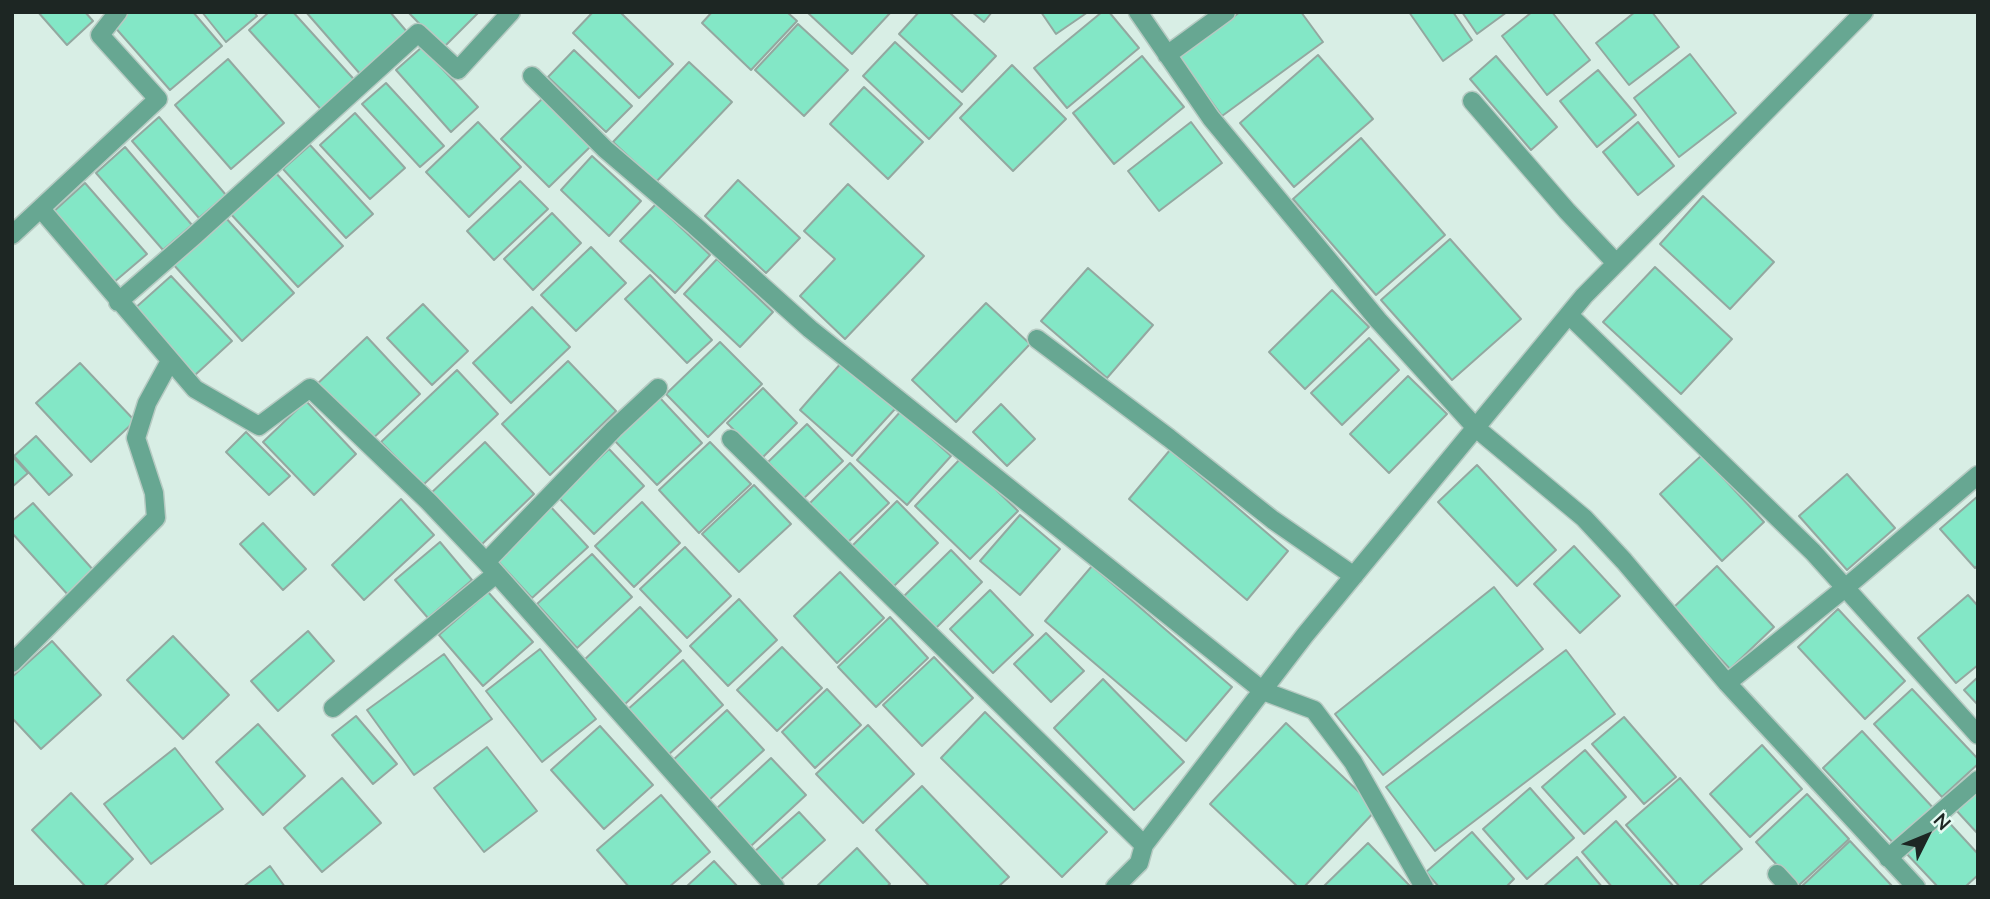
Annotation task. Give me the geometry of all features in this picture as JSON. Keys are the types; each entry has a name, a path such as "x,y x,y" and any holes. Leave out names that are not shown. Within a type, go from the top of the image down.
{"street":[{"path":"12,235 158,99 100,35 118,12"},
{"path":"118,302 204,228 418,33 458,70 511,12"},
{"path":"1139,12 1211,118 1378,320 1476,428 1584,518 1727,683 1916,887"},
{"path":"1167,55 1226,12"},
{"path":"1115,887 1139,863 1144,845 1354,576 1569,315 1616,263 1864,12"},
{"path":"531,76 605,149 810,330 1263,691 1314,710 1353,762 1424,887"},
{"path":"1472,102 1616,263"},
{"path":"41,209 195,389 259,426 310,388 429,502 491,568 775,887"},
{"path":"1569,315 1813,552 1978,735"},
{"path":"1037,339 1273,520 1354,576"},
{"path":"12,663 156,518 153,493 136,438 148,403 170,361"},
{"path":"333,708 491,568 614,429 658,388"},
{"path":"732,439 1144,845"},
{"path":"1727,683 1845,589 1978,475"},
{"path":"1888,858 1978,780"}],"building":[{"path":"38,12 85,12 93,21 67,45"},
{"path":"127,12 193,12 222,46 170,90 113,25"},
{"path":"202,12 254,12 257,16 226,42"},
{"path":"269,12 293,12 360,86 327,116 249,30"},
{"path":"306,12 390,12 408,33 361,75"},
{"path":"408,12 479,12 443,48"},
{"path":"593,12 620,12 673,64 639,98 573,33"},
{"path":"712,12 787,12 797,21 751,70 702,23"},
{"path":"807,12 891,12 852,54"},
{"path":"919,12 949,12 996,56 962,92 899,34"},
{"path":"972,12 992,12 984,22"},
{"path":"1041,12 1088,12 1056,34"},
{"path":"1102,12 1109,12 1139,48 1067,108 1034,68"},
{"path":"1240,12 1301,12 1323,42 1222,116 1179,57"},
{"path":"1409,12 1453,12 1472,40 1443,61"},
{"path":"1462,12 1507,12 1477,34"},
{"path":"1532,12 1552,12 1590,60 1547,95 1502,36"},
{"path":"1635,12 1652,12 1679,47 1629,85 1596,43"},
{"path":"798,24 848,70 804,116 755,70"},
{"path":"895,42 962,104 929,139 863,76"},
{"path":"422,47 478,107 451,132 396,70"},
{"path":"574,50 632,106 606,132 548,77"},
{"path":"1690,54 1736,113 1679,157 1634,98"},
{"path":"1318,55 1373,119 1294,187 1240,123"},
{"path":"1142,56 1184,107 1114,164 1073,113"},
{"path":"1496,56 1557,127 1531,150 1470,79"},
{"path":"228,59 284,123 231,169 175,105"},
{"path":"689,62 732,102 656,182 613,142"},
{"path":"1012,65 1066,119 1013,171 960,118"},
{"path":"1598,70 1636,115 1597,147 1560,101"},
{"path":"386,83 444,146 420,167 362,104"},
{"path":"864,87 923,142 888,179 830,124"},
{"path":"543,98 591,146 549,187 501,139"},
{"path":"355,113 405,168 370,199 320,145"},
{"path":"159,117 226,195 199,218 132,141"},
{"path":"478,122 521,167 469,217 426,172"},
{"path":"1191,122 1222,163 1159,211 1128,171"},
{"path":"1638,122 1674,166 1638,195 1603,152"},
{"path":"1361,138 1445,235 1376,295 1293,199"},
{"path":"310,145 373,214 346,238 283,169"},
{"path":"125,147 192,225 163,250 96,173"},
{"path":"592,156 641,201 609,236 561,190"},
{"path":"274,171 343,246 298,287 229,212"},
{"path":"738,180 800,238 766,273 705,216"},
{"path":"520,181 548,209 494,260 467,231"},
{"path":"85,183 147,254 113,283 52,213"},
{"path":"848,184 924,256 845,339 800,296 835,259 804,231"},
{"path":"1703,196 1774,262 1730,309 1660,244"},
{"path":"656,204 710,255 675,293 620,241"},
{"path":"552,213 581,243 533,290 504,259"},
{"path":"225,217 294,293 242,341 173,264"},
{"path":"1450,239 1521,319 1452,380 1381,300"},
{"path":"591,247 626,283 576,331 541,295"},
{"path":"717,259 773,312 740,347 684,294"},
{"path":"1655,267 1732,339 1681,394 1603,322"},
{"path":"1088,268 1153,325 1107,378 1041,321"},
{"path":"650,275 712,340 687,363 625,299"},
{"path":"171,276 232,341 194,376 133,310"},
{"path":"1332,290 1369,327 1305,389 1269,352"},
{"path":"986,303 1030,344 956,422 912,380"},
{"path":"423,304 468,351 432,385 387,338"},
{"path":"532,307 570,347 511,403 473,363"},
{"path":"367,337 420,394 368,443 314,387"},
{"path":"1369,338 1399,370 1342,425 1311,393"},
{"path":"720,342 762,384 708,437 666,394"},
{"path":"568,361 616,411 550,475 502,424"},
{"path":"842,362 895,409 852,456 800,410"},
{"path":"80,363 135,421 91,462 36,403"},
{"path":"457,370 498,414 423,485 381,442"},
{"path":"1408,376 1447,414 1389,473 1350,434"},
{"path":"763,388 797,423 762,458 727,423"},
{"path":"660,398 702,443 657,485 614,440"},
{"path":"306,401 356,454 314,495 263,442"},
{"path":"1001,404 1035,439 1007,466 973,432"},
{"path":"901,411 951,456 907,505 857,460"},
{"path":"807,424 843,461 803,499 768,462"},
{"path":"246,432 290,476 269,495 226,452"},
{"path":"36,436 72,475 49,495 14,456"},
{"path":"485,442 534,494 479,547 429,495"},
{"path":"710,442 751,484 699,533 659,490"},
{"path":"609,449 644,486 594,534 558,497"},
{"path":"1170,450 1288,551 1247,600 1129,499"},
{"path":"1702,455 1764,522 1722,561 1660,494"},
{"path":"12,456 28,473 12,487"},
{"path":"962,457 1018,511 970,559 915,506"},
{"path":"850,463 889,503 846,544 808,505"},
{"path":"1477,465 1556,550 1517,586 1438,502"},
{"path":"1847,474 1895,528 1847,570 1799,516"},
{"path":"754,485 791,524 739,572 702,534"},
{"path":"1978,496 1978,565 1975,568 1940,529"},
{"path":"401,499 434,535 364,600 332,565"},
{"path":"897,501 938,543 893,587 852,546"},
{"path":"642,502 680,543 634,587 595,546"},
{"path":"33,503 95,572 69,596 12,533 12,521"},
{"path":"549,505 588,547 532,598 494,557"},
{"path":"1020,515 1060,549 1020,595 980,561"},
{"path":"263,523 306,569 283,590 240,544"},
{"path":"440,542 472,580 428,618 395,580"},
{"path":"1574,546 1620,596 1580,633 1534,584"},
{"path":"685,547 731,596 687,638 640,589"},
{"path":"951,550 982,582 934,630 902,598"},
{"path":"592,554 632,597 577,648 537,604"},
{"path":"1092,566 1232,687 1186,741 1045,621"},
{"path":"1717,566 1774,627 1730,669 1673,608"},
{"path":"840,572 884,618 837,663 794,616"},
{"path":"1494,587 1543,649 1383,775 1335,714"},
{"path":"990,590 1033,635 993,673 950,629"},
{"path":"488,592 533,642 483,686 439,635"},
{"path":"1968,595 1978,606 1978,665 1956,683 1918,638"},
{"path":"739,599 777,640 728,686 690,646"},
{"path":"640,607 681,651 623,706 582,662"},
{"path":"1838,609 1905,681 1865,719 1798,647"},
{"path":"890,617 928,658 876,707 838,667"},
{"path":"308,631 334,661 278,711 251,681"},
{"path":"1046,633 1084,671 1051,702 1014,664"},
{"path":"173,636 229,695 183,739 127,680"},
{"path":"52,641 101,695 41,749 12,718 12,677"},
{"path":"782,647 822,688 777,731 737,690"},
{"path":"540,649 596,719 542,762 486,691"},
{"path":"1566,650 1615,714 1435,851 1386,787"},
{"path":"444,654 492,719 414,775 367,710"},
{"path":"934,657 973,698 922,746 883,705"},
{"path":"683,660 723,705 667,756 626,711"},
{"path":"1978,677 1978,705 1964,690"},
{"path":"1103,679 1184,762 1134,810 1054,728"},
{"path":"827,689 861,725 815,768 782,732"},
{"path":"1912,689 1978,759 1978,764 1942,797 1874,724"},
{"path":"727,710 764,750 709,800 672,761"},
{"path":"985,712 1107,832 1062,877 941,758"},
{"path":"356,716 397,764 373,784 332,735"},
{"path":"1624,717 1676,777 1644,804 1592,744"},
{"path":"1286,723 1377,809 1304,887 1298,887 1210,804"},
{"path":"258,724 305,776 263,815 216,762"},
{"path":"868,725 914,774 863,823 816,774"},
{"path":"600,726 653,785 604,829 551,770"},
{"path":"1862,731 1936,811 1897,847 1823,768"},
{"path":"1762,745 1802,789 1750,837 1710,794"},
{"path":"487,747 537,811 484,852 434,788"},
{"path":"175,748 223,809 151,864 104,804"},
{"path":"1585,750 1626,797 1584,834 1542,787"},
{"path":"771,758 806,795 751,846 716,809"},
{"path":"342,778 381,823 322,872 284,828"},
{"path":"1680,778 1742,849 1698,887 1680,887 1626,825"},
{"path":"922,786 1009,877 998,887 930,887 876,830"},
{"path":"1530,788 1574,838 1527,879 1483,829"},
{"path":"1978,788 1978,834 1955,809"},
{"path":"71,793 133,859 103,887 86,887 32,830"},
{"path":"1807,794 1849,839 1797,887 1756,842"},
{"path":"661,795 710,852 669,887 629,887 597,850"},
{"path":"799,812 825,840 779,881 754,852"},
{"path":"1943,816 1978,854 1978,875 1965,887 1938,887 1905,852"},
{"path":"1616,821 1674,887 1612,887 1582,852"},
{"path":"1472,832 1514,879 1506,887 1439,887 1426,872"},
{"path":"1850,841 1892,886 1802,886"},
{"path":"1368,843 1411,887 1323,887"},
{"path":"857,848 890,884 886,887 816,887"},
{"path":"1577,857 1602,887 1543,887"},
{"path":"714,861 738,887 686,887"},
{"path":"270,866 285,887 243,887"}]}
